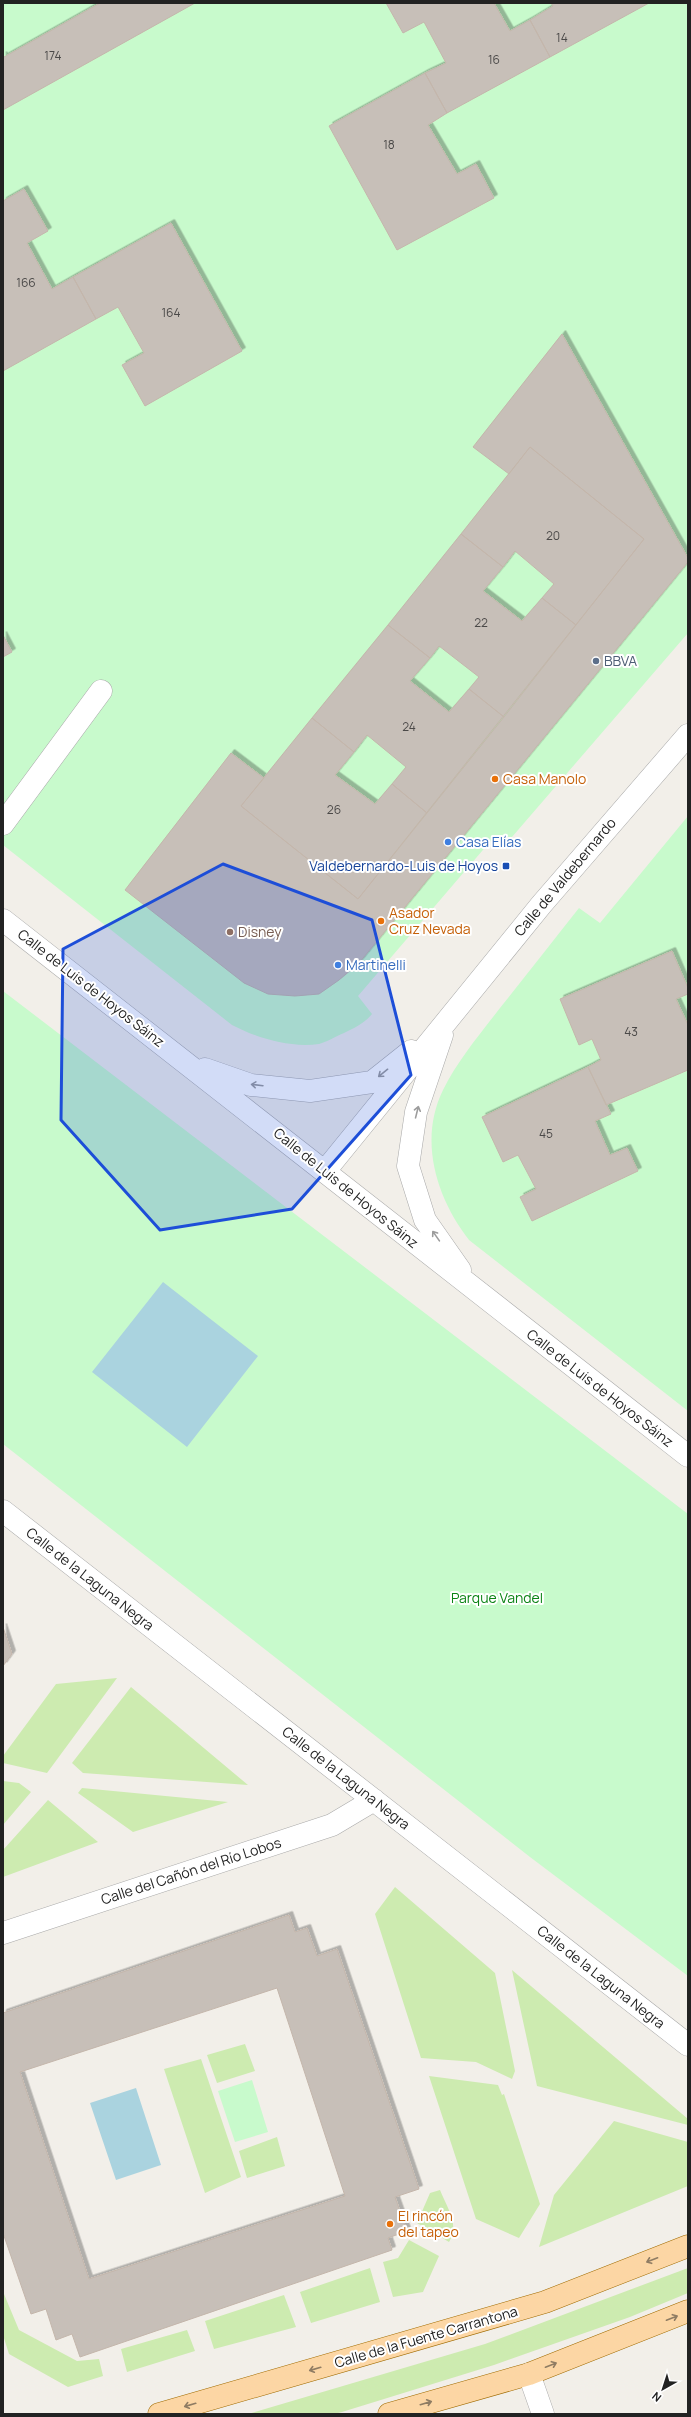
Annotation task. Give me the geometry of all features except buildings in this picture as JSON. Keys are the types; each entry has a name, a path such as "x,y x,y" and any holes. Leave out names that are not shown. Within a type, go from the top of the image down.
{"main road":[{"name":"Calle de la Fuente Carrantona","path":"159,2414 545,2302 688,2246"},
{"path":"389,2414 529,2374 688,2311"}],"street":[{"path":"3,824 101,691"},
{"name":"Calle de Valdebernardo","path":"325,1171 541,905 688,734"},
{"name":"Calle de Luis de Hoyos Sáinz","path":"3,920 325,1171 474,1291 688,1456"},
{"name":"Calle de Valdebernardo","path":"189,1064 251,1085 310,1091 372,1082 446,1023"},
{"name":"Calle de Valdebernardo","path":"446,1023 416,1112 408,1166 425,1220 474,1291"},
{"name":"Calle de la Laguna Negra","path":"3,1511 688,2045"},
{"name":"Calle del Cañón del Río Lobos","path":"3,1933 332,1825 374,1800"},
{"path":"529,2374 543,2414"}],"highlighted area":[{"path":"223,864 372,920 411,1075 292,1209 160,1230 61,1120 63,949"}],"green space":[{"path":"3,3 688,3 688,633 512,837 494,837 358,996 372,1014 363,1023 319,1044 296,1045 274,1041 252,1034 232,1025 3,845"},
{"path":"688,816 688,1411 469,1240 458,1224 440,1188 432,1149 432,1129 436,1109 443,1090 455,1068 477,1037 579,908 600,923"},
{"name":"Parque Vandel","path":"3,991 688,1514 688,1976 530,1857 3,1444"},
{"path":"117,1678 47,1773 3,1763 3,1756 56,1684"},
{"path":"131,1687 248,1785 83,1773 72,1763"},
{"path":"3,1781 19,1783 31,1792 3,1825"},
{"path":"82,1788 228,1802 133,1832 78,1793"},
{"path":"48,1800 98,1842 3,1877 3,1850"},
{"path":"395,1887 495,1973 515,2071 512,2079 476,2062 421,2058 375,1914"},
{"path":"512,1970 688,2119 688,2125 537,2086"},
{"path":"245,2044 255,2071 217,2083 207,2055"},
{"path":"201,2059 241,2177 205,2193 164,2069"},
{"path":"429,2076 498,2085 502,2095 504,2094 540,2204 519,2238 476,2219"},
{"path":"252,2080 268,2132 235,2142 218,2091"},
{"path":"614,2121 688,2142 688,2186 539,2247 554,2195"},
{"path":"277,2137 285,2166 247,2178 239,2151"},
{"path":"440,2190 453,2222 452,2235 449,2242 417,2223 430,2193"},
{"path":"409,2240 439,2256 423,2292 393,2297 383,2262 398,2258"},
{"path":"370,2268 380,2302 311,2323 300,2292"},
{"path":"688,2268 688,2293 630,2317 494,2365 334,2414 248,2414 485,2344"},
{"path":"4,2294 19,2330 77,2361 99,2359 103,2376 68,2387 9,2354 3,2335"},
{"path":"284,2295 296,2327 214,2349 205,2321"},
{"path":"187,2330 195,2351 127,2372 121,2349"}],"water":[{"path":"163,1282 258,1356 187,1447 92,1372"},
{"path":"136,2088 161,2165 116,2180 90,2103"}],"place":[{"name":"BBVA","path":"596,661"},
{"name":"Casa Manolo","path":"495,779"},
{"name":"Casa Elías","path":"448,842"},
{"name":"Valdebernardo-Luis de Hoyos","path":"506,866"},
{"name":"Asador Cruz Nevada","path":"381,921"},
{"name":"Disney","path":"230,932"},
{"name":"Martinelli","path":"338,965"},
{"name":"El rincón del tapeo","path":"390,2224"}]}
